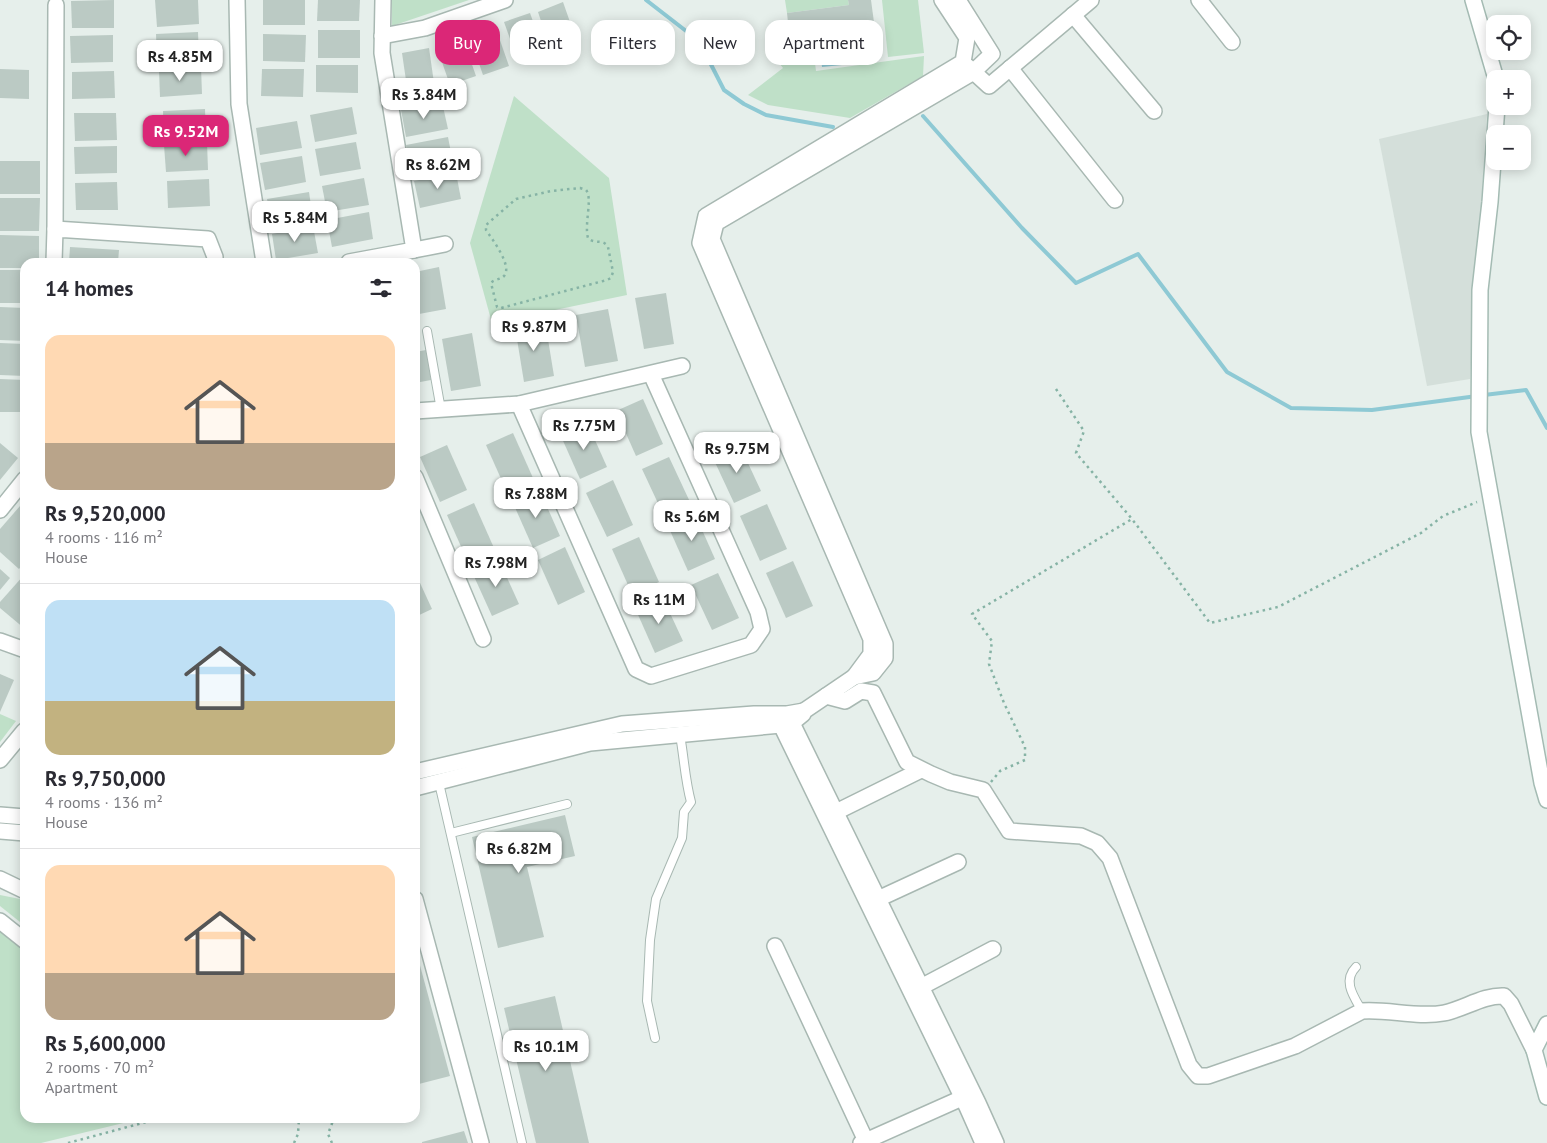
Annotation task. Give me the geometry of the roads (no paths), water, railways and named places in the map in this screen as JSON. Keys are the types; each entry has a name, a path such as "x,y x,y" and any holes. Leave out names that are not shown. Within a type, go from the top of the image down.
{"street":[{"path":"237,0 239,104 263,258"},
{"path":"383,0 382,54 414,250"},
{"path":"382,36 425,28 505,0"},
{"path":"942,0 967,38 968,68 989,86 1091,0"},
{"path":"420,787 590,743 786,724 854,677 871,654 871,639 700,243 706,216 992,54 958,0"},
{"path":"1199,0 1232,42"},
{"path":"1473,0 1493,70"},
{"path":"54,258 56,5"},
{"path":"1073,15 1154,111"},
{"path":"1010,68 1115,200"},
{"path":"1496,115 1490,202 1480,290 1479,432 1540,773 1547,800"},
{"path":"55,229 208,240 215,258"},
{"path":"371,258 444,244"},
{"path":"420,412 519,404 682,366"},
{"path":"519,404 636,669 651,676 751,645 762,630 758,612 651,374"},
{"path":"0,510 20,485"},
{"path":"420,489 483,639"},
{"path":"0,640 20,648"},
{"path":"826,696 845,701 861,691 873,693 907,762 950,782 984,790 1009,831 1081,836 1097,843 1110,858 1189,1065 1198,1076 1208,1076 1295,1046 1362,1010 1427,1014 1444,1013 1494,996 1504,996 1511,1004 1534,1050 1547,1097"},
{"path":"420,771 622,724 754,714 787,714 804,711"},
{"path":"786,724 836,812 996,1143"},
{"path":"786,724 983,1143"},
{"path":"0,760 20,734"},
{"path":"836,812 921,770"},
{"path":"0,815 20,817"},
{"path":"0,831 20,833"},
{"path":"878,899 958,862"},
{"path":"0,879 20,889"},
{"path":"420,917 481,1143"},
{"path":"0,921 20,937"},
{"path":"776,946 863,1142 962,1098"},
{"path":"921,987 993,949"},
{"path":"1534,1050 1547,1024"}],"lane":[{"path":"427,331 441,410"},
{"path":"654,1038 647,1001 650,940 656,899 682,838 684,812 691,802 686,783 686,769 680,735"},
{"path":"439,782 522,1143"},
{"path":"451,833 567,804"},
{"path":"1356,967 1351,972 1349,986 1362,1010"}],"water":[{"path":"822,65 842,65 822,67"}],"waterway":[{"path":"646,0 699,41 724,90 744,104 766,115 833,127"},
{"path":"923,116 1022,228 1076,283 1138,254 1227,372 1291,408 1372,410 1477,396"},
{"path":"1484,395 1526,390 1547,428"}]}
